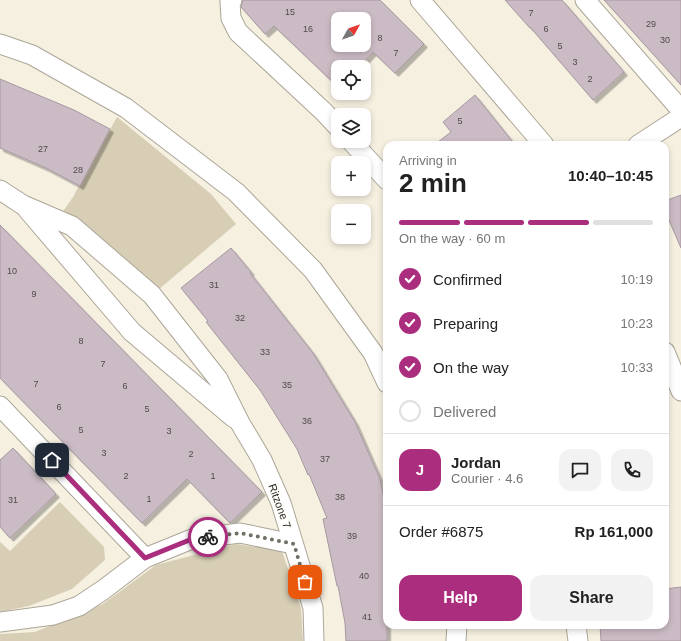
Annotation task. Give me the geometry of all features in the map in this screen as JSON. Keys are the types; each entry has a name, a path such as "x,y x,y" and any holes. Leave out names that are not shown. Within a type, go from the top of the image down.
{"street":[{"path":"232,0 230,2 231,18 238,32 331,120"},
{"path":"420,0 541,141"},
{"path":"585,0 681,110"},
{"path":"0,44 32,55 126,108 236,192 313,270 373,353 383,374"},
{"path":"644,141 681,117"},
{"path":"357,148 383,176"},
{"path":"0,190 23,205 72,226 152,295 218,379 240,423"},
{"path":"23,205 132,332 240,423"},
{"path":"669,362 681,390"},
{"path":"0,406 145,558"},
{"name":"Ritzone 7","path":"240,423 262,460 281,503 313,608 314,641"},
{"path":"0,622 53,615 79,606 145,558 192,539 240,533 294,544"},
{"path":"456,641 457,629"},
{"path":"576,629 578,641"}],"shaded area":[{"path":"117,117 211,194 236,224 158,290 62,213 73,197"},
{"path":"60,502 104,547 105,560 72,589 29,606 0,612 0,542 10,551"},
{"path":"236,544 282,551 301,608 303,641 0,641 0,634 35,632 103,604 156,565"}],"building":[{"path":"243,0 380,0 424,44 395,73 373,52 366,60 331,60 331,80 274,26 265,34 241,7"},
{"path":"505,0 562,0 624,72 593,100"},
{"path":"604,0 681,0 681,85 635,34"},
{"path":"0,79 74,110 110,129 80,186 46,168 0,148"},
{"path":"475,95 512,141 439,141 451,132 443,122"},
{"path":"681,195 681,248 669,220 669,200"},
{"path":"0,225 262,492 230,523 187,479 142,523 0,378"},
{"path":"231,248 313,353 355,422 380,479 383,494 383,629 387,629 387,641 346,641 345,623 323,519 327,518 309,474 308,475 297,449 260,390 181,288"},
{"path":"13,448 56,494 10,538 0,527 0,460"},
{"path":"681,587 681,641 601,641 600,629 669,629 669,588"}],"way so far":[{"path":"208,537 240,533 294,544 305,582"}],"route":[{"path":"52,460 145,558 192,539 208,537"}]}
